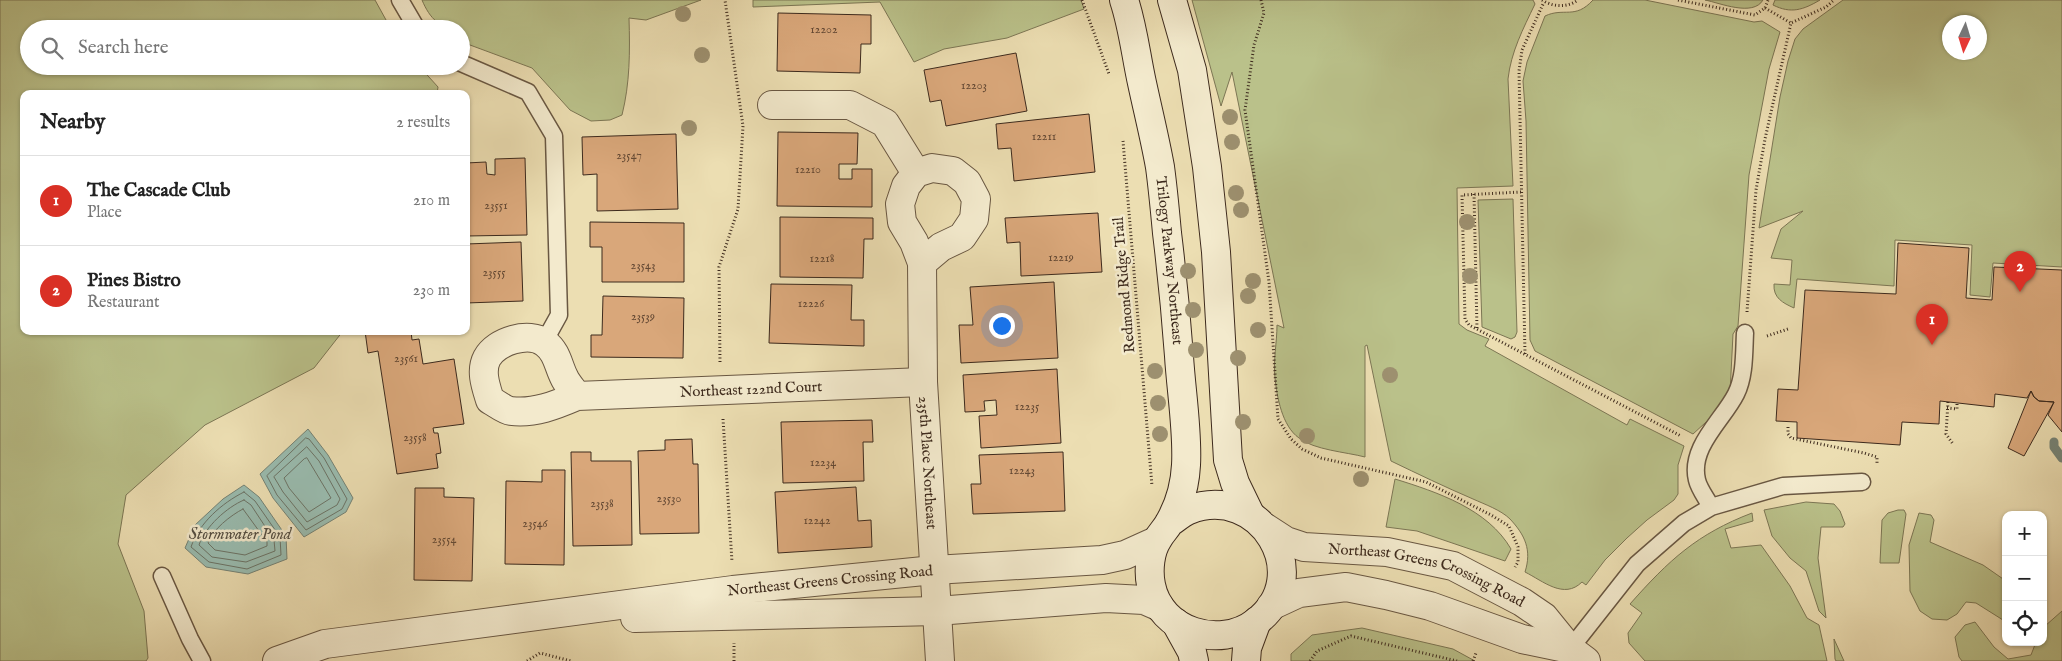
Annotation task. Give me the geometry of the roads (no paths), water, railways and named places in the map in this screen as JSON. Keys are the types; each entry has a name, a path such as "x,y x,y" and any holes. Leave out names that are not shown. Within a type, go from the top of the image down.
{"street":[{"name":"Trilogy Parkway Northeast","path":"1124,0 1160,169 1177,322 1186,462 1184,486 1162,532"},
{"path":"1172,0 1192,70 1207,167 1216,252 1228,460 1235,482 1258,521 1277,546 1281,566 1280,587 1247,648 1246,661"},
{"path":"772,104 850,105 885,123 916,173 932,168 953,170 967,182 976,199 974,219 962,237 941,247 922,263"},
{"name":"235th Place Northeast","path":"916,173 906,186 900,204 902,222 914,242 922,263 923,382 940,661"},
{"name":"Northeast 122nd Court","path":"544,342 523,337 501,343 487,358 483,378 490,400 509,411 533,410 554,406 577,396 923,382"},
{"path":"544,342 556,356 564,377 577,396"},
{"path":"1194,661 1192,652 1151,586 1150,563 1162,532 1188,510 1210,504 1231,506 1258,521"},
{"name":"Northeast Greens Crossing Road","path":"1258,521 1286,541 1304,547 1387,552 1453,566 1522,602 1544,617 1578,655"},
{"name":"Northeast Greens Crossing Road","path":"277,661 325,644 504,621 734,603 934,570 1102,560 1125,555 1162,532"},
{"name":"Northeast Greens Crossing Road","path":"1264,614 1298,593 1346,587 1430,606 1522,639 1578,655"},
{"name":"Northeast Greens Crossing Road","path":"734,603 937,611 1106,598 1144,600 1168,615"},
{"path":"1168,615 1196,634 1219,636 1239,632 1264,614"}],"lane":[{"path":"400,0 412,20"},
{"path":"470,67 528,92 554,136 559,315 544,342"},
{"path":"1712,508 1697,479 1701,446 1738,392 1743,368 1745,333"},
{"path":"1578,655 1637,564 1684,523 1712,508 1783,486 1862,482"},
{"path":"162,576 202,661"}],"water":[{"name":"Stormwater Pond","path":"308,429 328,455 353,498 346,512 304,537 273,498 260,474"},
{"name":"Stormwater Pond","path":"244,485 259,497 286,536 287,559 248,574 206,567 185,548 195,525 223,499"}],"waterway":[{"path":"2054,442 2054,447 2062,458"}],"place":[{"name":"Pines Bistro","path":"2020,292"},
{"name":"The Cascade Club","path":"1932,345"}]}
